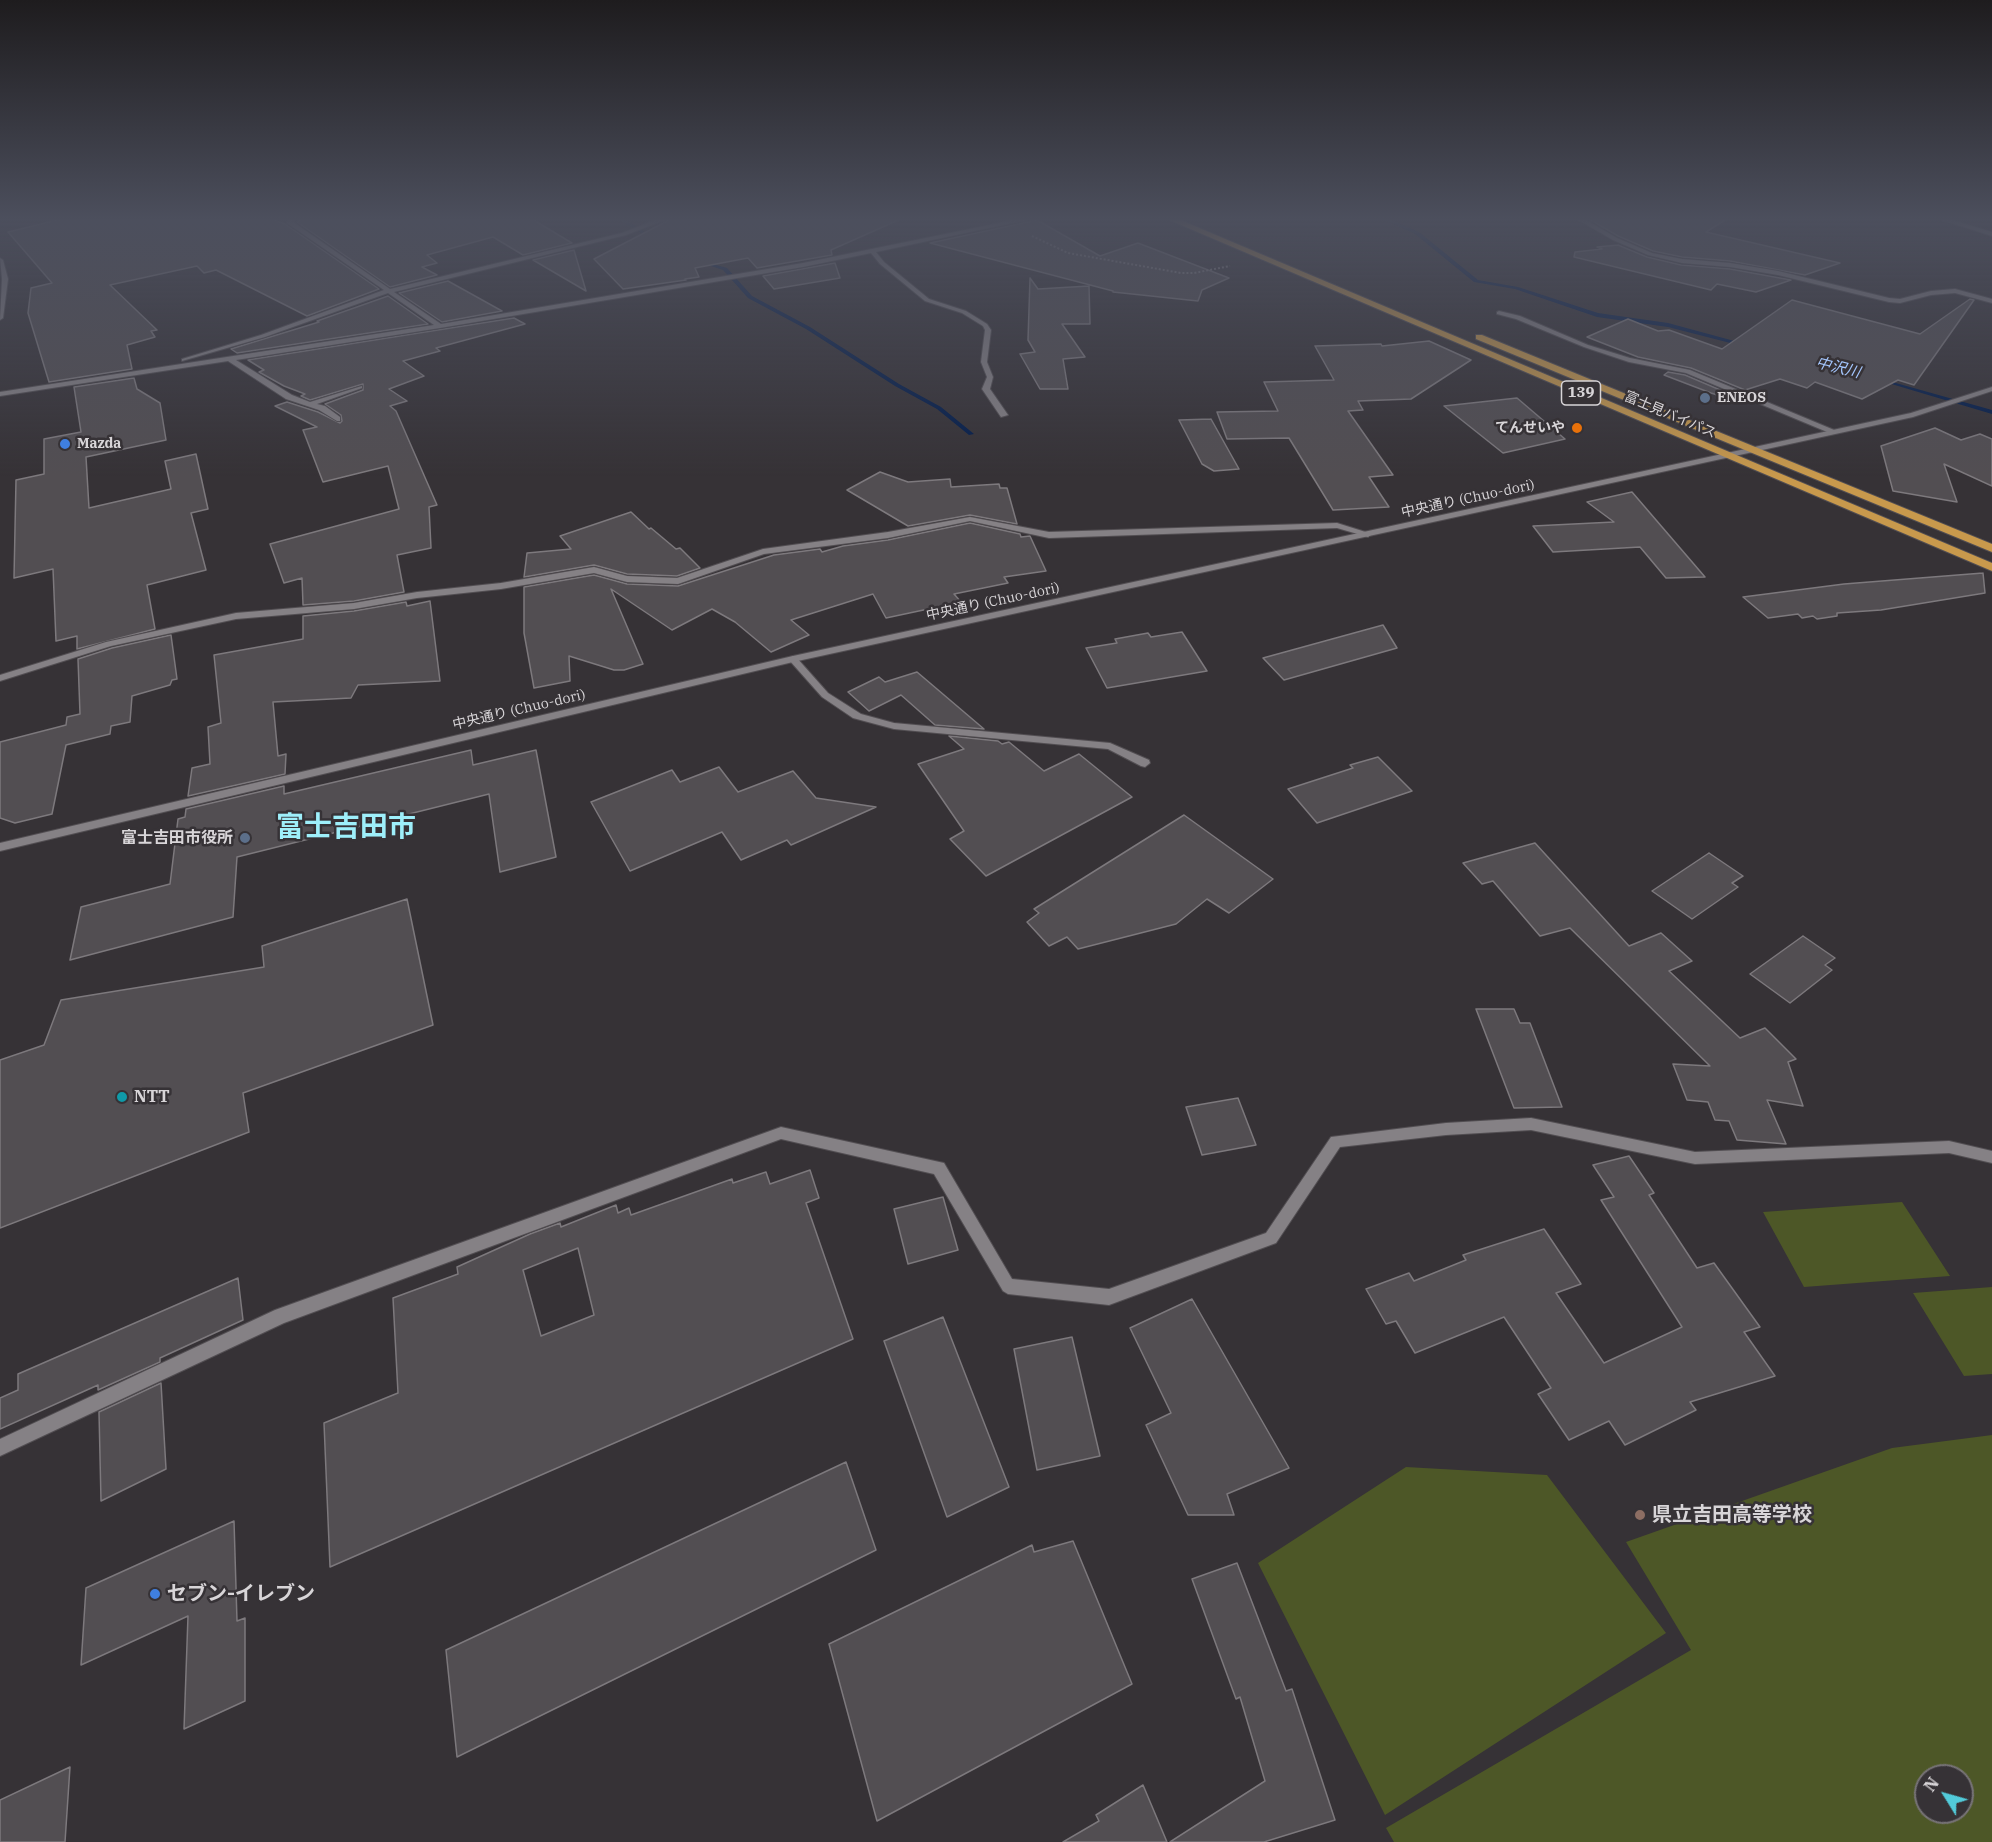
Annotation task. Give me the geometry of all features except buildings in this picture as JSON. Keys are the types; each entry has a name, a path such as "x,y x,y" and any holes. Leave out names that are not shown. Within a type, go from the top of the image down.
{"highway":[{"name":"富士見バイパス","path":"1372,305 1992,567"},
{"path":"1400,305 1434,319"},
{"name":"富士見バイパス","path":"1467,332 1992,548"}],"street":[{"path":"164,368 196,355 263,336 345,305"},
{"path":"409,305 440,326"},
{"path":"0,394 565,305"},
{"path":"942,305 964,312 985,325 988,330 984,362 990,377 986,389 1004,416"},
{"path":"1499,313 1518,317 1586,346 1629,360 1688,371 1835,432"},
{"path":"230,359 289,397 322,408 337,419"},
{"path":"310,404 360,387"},
{"name":"中央通り (Chuo-dori)","path":"0,847 793,659 1912,415 1992,388"},
{"path":"0,678 109,644 236,616 354,606 417,595 501,586 594,570 627,579 678,581 764,552 888,535 970,519 1049,535 1337,525 1368,534"},
{"path":"793,659 825,695 857,716 894,726 1110,746 1145,763"},
{"path":"0,1448 281,1316 781,1133 939,1168 1008,1286 1109,1297 1271,1238 1336,1141 1446,1129 1531,1124 1695,1158 1949,1146 1992,1157"}],"green space":[{"path":"1902,1202 1950,1276 1804,1287 1763,1212"},
{"path":"1992,1287 1992,1374 1964,1376 1913,1293"},
{"path":"1992,1435 1992,1842 1394,1842 1386,1828 1691,1650 1626,1542 1892,1448"},
{"path":"1406,1467 1547,1475 1666,1633 1385,1815 1258,1563"}],"waterway":[{"path":"765,305 808,328 897,385 939,408 971,434"},
{"name":"中沢川","path":"1567,305 1597,315 1668,325 1746,345"},
{"name":"中沢川","path":"1880,379 1992,412"}],"place":[{"name":"ENEOS","path":"1705,398"},
{"name":"てんせいや","path":"1577,428"},
{"name":"Mazda","path":"65,444"},
{"name":"富士吉田市役所","path":"245,838"},
{"name":"NTT","path":"122,1097"},
{"name":"県立吉田高等学校","path":"1640,1515"},
{"name":"セブン-イレブン","path":"155,1594"}],"district":[{"name":"富士吉田市","path":"346,828"}]}
